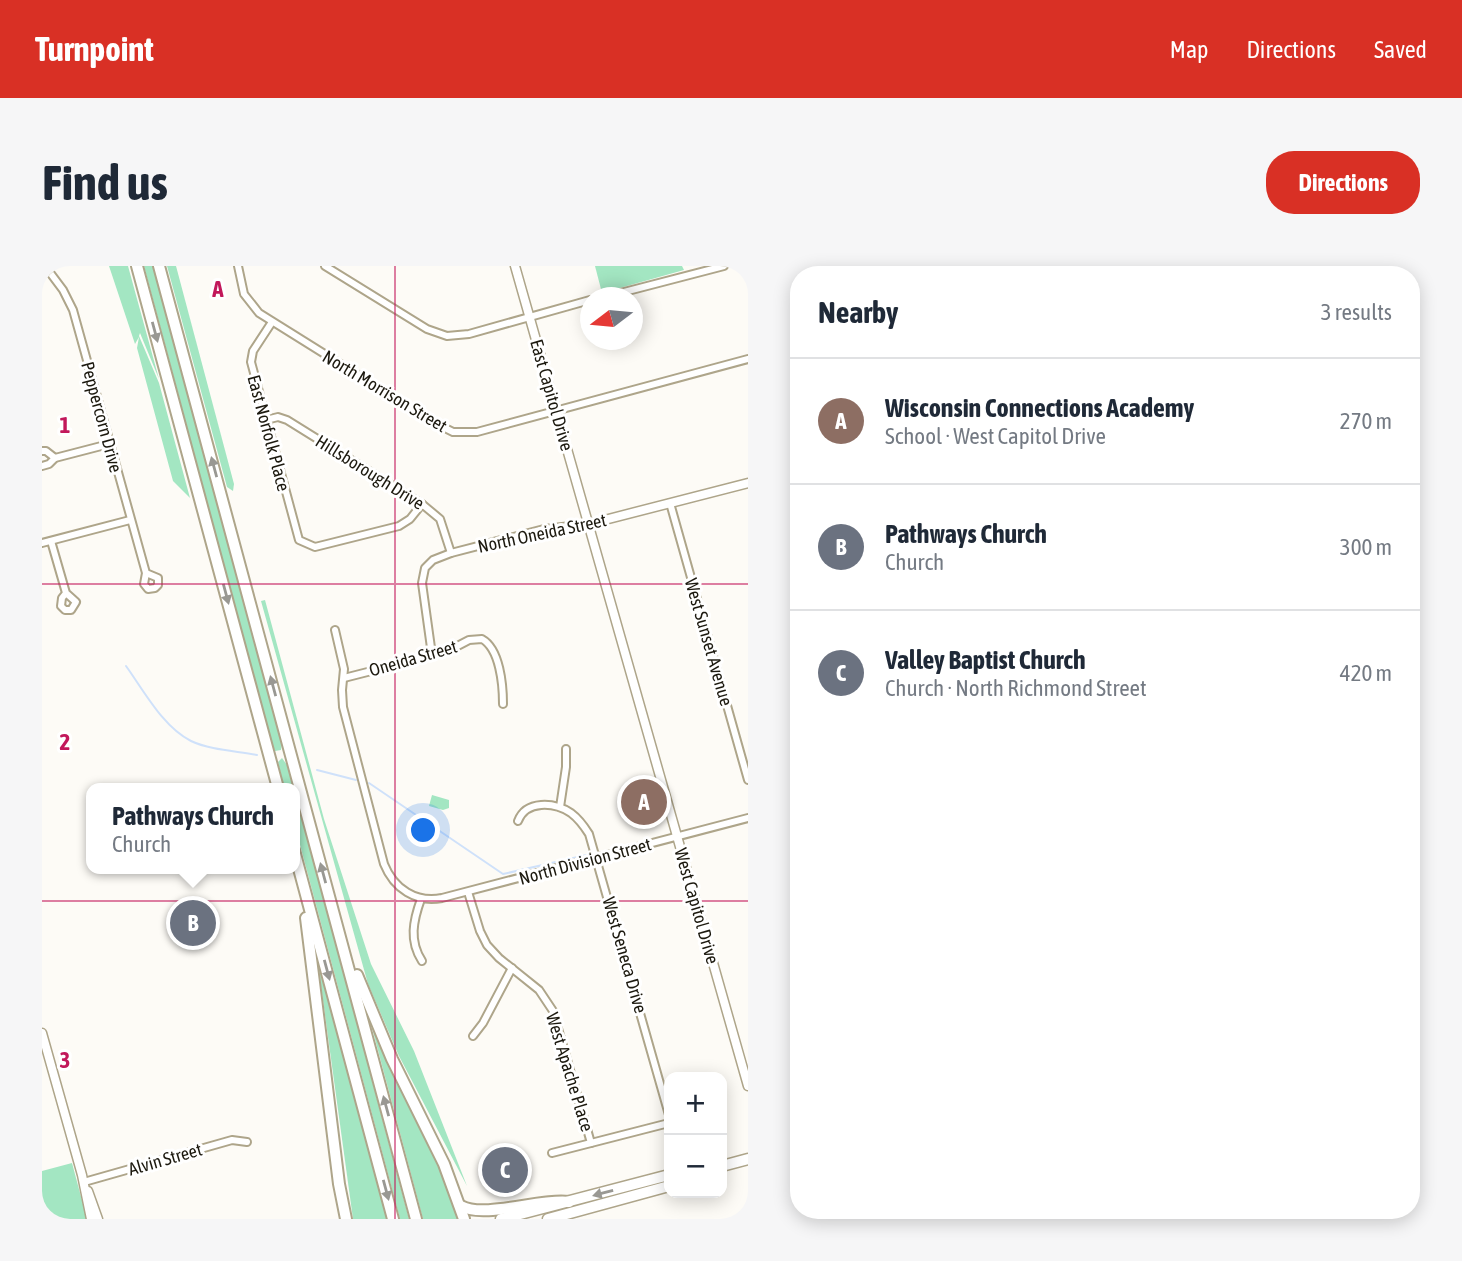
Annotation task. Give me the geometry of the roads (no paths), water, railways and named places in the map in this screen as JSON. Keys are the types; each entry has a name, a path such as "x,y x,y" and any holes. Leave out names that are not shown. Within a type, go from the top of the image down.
{"highway":[{"path":"137,266 277,783"},
{"path":"159,266 298,783"},
{"path":"300,790 416,1219"},
{"path":"300,872 393,1219"},
{"path":"298,874 314,967 339,1184 346,1219"},
{"path":"337,928 346,941 383,1040 438,1150 464,1219"},
{"path":"339,1184 339,1219"},
{"path":"461,1206 469,1212 484,1212 525,1209 559,1201 569,1202"}],"main road":[{"path":"727,1165 748,1159"},
{"path":"501,1219 664,1176"},
{"path":"550,1219 664,1187"}],"street":[{"name":"Peppercorn Drive","path":"45,266 63,290 73,310 146,573"},
{"name":"North Morrison Street","path":"238,266 248,301 258,313 435,424 453,432 477,432 748,359"},
{"path":"325,266 437,334 447,336 469,334 580,303"},
{"name":"East Capitol Drive","path":"515,266 589,524"},
{"path":"643,287 724,266"},
{"name":"East Norfolk Place","path":"272,322 253,351 251,362 296,536 304,544 315,547 399,526 410,519 422,504"},
{"name":"Hillsborough Drive","path":"266,420 278,417 287,420 422,504 440,519 451,553"},
{"path":"42,466 50,464 55,458 110,444"},
{"path":"42,451 47,451 55,458"},
{"name":"North Oneida Street","path":"432,655 422,583 423,575 433,560 544,530 589,524 748,483"},
{"name":"West Sunset Avenue","path":"670,503 748,780"},
{"path":"42,543 130,520"},
{"name":"West Capitol Drive","path":"589,524 748,1086"},
{"path":"51,541 66,593"},
{"path":"335,630 344,661 343,707 388,874 402,890 421,899 413,932 415,949 422,961"},
{"name":"Oneida Street","path":"344,678 454,649 469,640 482,639 492,648 502,685 503,704"},
{"path":"518,821 524,810 530,807 560,807 566,750"},
{"name":"West Seneca Drive","path":"560,807 583,826 597,858 664,1097"},
{"name":"North Division Street","path":"421,899 435,900 748,818"},
{"name":"West Apache Place","path":"468,891 483,939 491,951 539,990 553,1011 591,1143"},
{"path":"474,1036 515,970"},
{"path":"42,1033 84,1182 91,1219"},
{"path":"552,1153 664,1124"},
{"name":"Alvin Street","path":"84,1182 232,1140 247,1142"},
{"path":"84,1182 99,1219"}],"waterway":[{"path":"126,666 155,708 181,735 206,746 257,755"},
{"path":"317,770 356,780"},
{"path":"369,783 503,874 591,854"}],"place":[{"name":"Wisconsin Connections Academy","path":"644,802"},
{"name":"Pathways Church","path":"193,923"},
{"name":"Valley Baptist Church","path":"505,1170"}]}
